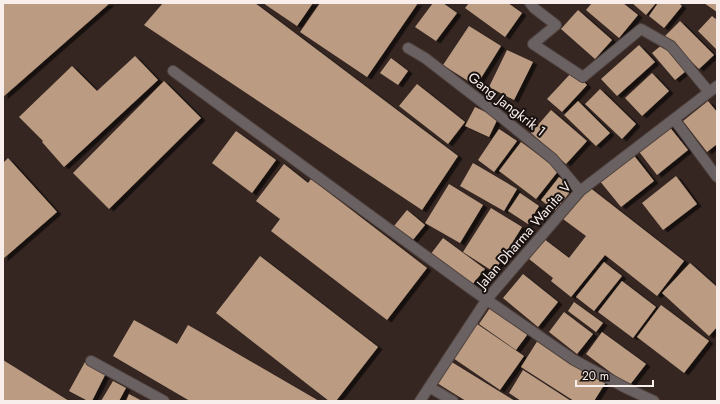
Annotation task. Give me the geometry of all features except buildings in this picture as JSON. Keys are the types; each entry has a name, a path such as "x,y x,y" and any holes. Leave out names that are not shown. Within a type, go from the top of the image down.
{"street":[{"path":"530,3 534,8 556,25 533,44 583,77 641,29 671,46 713,89"},
{"name":"Gang Jangkrik 1","path":"408,48 425,58 553,159 580,191"},
{"path":"173,71 458,280 574,360 626,388 654,401"},
{"name":"Jalan Dharma Wanita V","path":"420,401 487,300 580,191 713,89"},
{"path":"674,119 717,177"},
{"path":"91,361 164,401"},
{"path":"429,387 453,401"}]}
